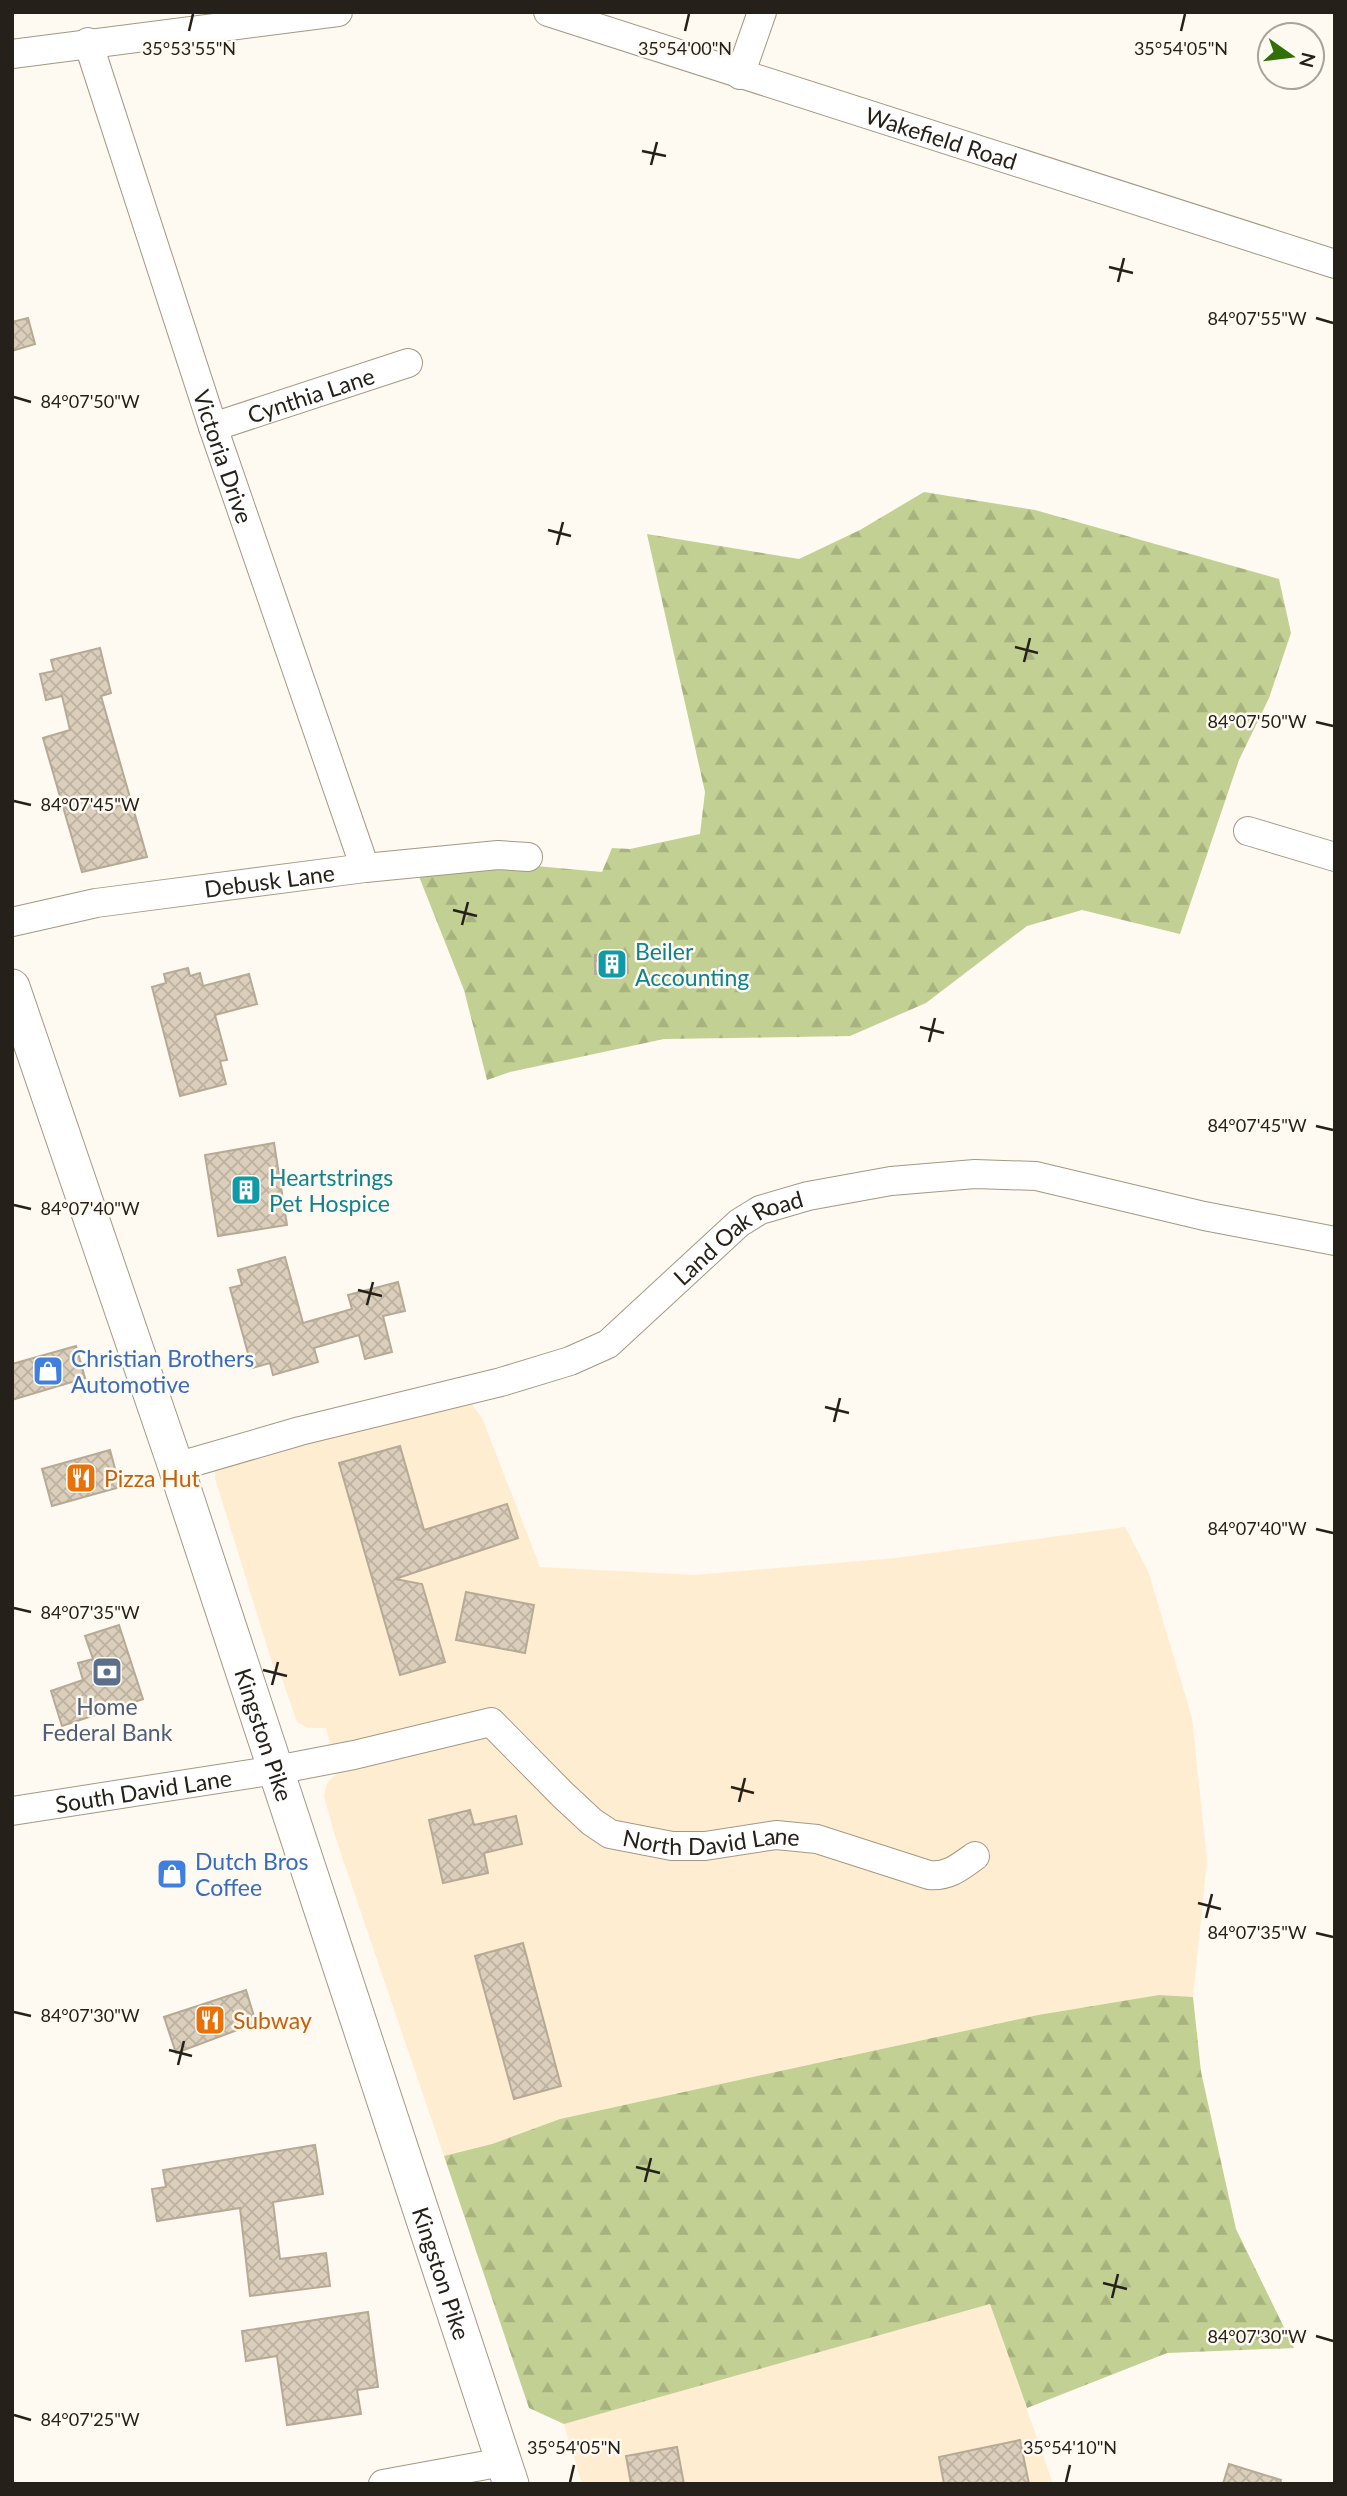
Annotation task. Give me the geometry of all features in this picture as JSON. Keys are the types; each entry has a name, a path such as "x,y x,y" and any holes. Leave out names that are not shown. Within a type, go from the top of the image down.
{"main road":[{"name":"Kingston Pike","path":"12,987 24,1055 176,1467 507,2473"}],"street":[{"path":"12,54 258,17 338,12"},
{"name":"Wakefield Road","path":"548,12 1335,264"},
{"path":"740,75 762,12"},
{"name":"Victoria Drive","path":"88,43 213,427 365,868"},
{"name":"Cynthia Lane","path":"213,427 408,363"},
{"path":"1248,831 1335,857"},
{"name":"Debusk Lane","path":"12,922 96,903 365,868 498,855 528,857"},
{"name":"Land Oak Road","path":"176,1467 300,1431 501,1382 570,1361 608,1345 739,1223 760,1210 808,1196 891,1181 975,1174 1036,1176 1204,1216 1335,1241"},
{"name":"North David Lane","path":"275,1770 354,1755 491,1722 563,1795 610,1834 672,1846 705,1846 776,1835 817,1839 939,1876 954,1871 975,1856"},
{"name":"South David Lane","path":"12,1811 275,1770"},
{"path":"383,2484 507,2473"}],"shaded area":[{"path":"471,1403 482,1418 540,1567 694,1575 896,1558 1125,1527 1148,1571 1192,1718 1207,1861 1193,1997 1159,1995 1038,2015 560,2119 492,2144 444,2156 335,1836 324,1796 327,1783 338,1772 326,1728 308,1728 297,1722 281,1676 274,1669 215,1478 215,1467 226,1460"},
{"path":"990,2304 1053,2484 582,2484 564,2424"}],"green space":[{"path":"924,492 1035,510 1279,579 1291,633 1269,698 1239,760 1180,934 1082,910 1027,926 926,1003 850,1036 664,1039 510,1072 487,1080 464,990 418,874 514,864 602,872 612,848 630,849 700,834 705,792 647,534 799,559 860,530"},
{"path":"1159,1995 1193,1997 1201,2072 1236,2229 1294,2348 1167,2353 1027,2408 990,2304 564,2424 529,2408 444,2156 492,2144 560,2119 1038,2015"}],"building":[{"path":"28,318 35,344 12,351 12,322"},
{"path":"100,648 111,693 101,696 147,857 82,872 43,738 70,730 62,696 46,700 40,674 54,671 51,660"},
{"name":"Beiler Accounting","path":"627,953 628,973 595,974 595,955"},
{"path":"188,968 190,976 200,973 203,986 249,974 257,1004 215,1015 227,1060 220,1061 226,1084 180,1096 152,987 166,983 164,974"},
{"name":"Heartstrings Pet Hospice","path":"274,1143 287,1225 218,1236 205,1155"},
{"path":"285,1257 303,1323 352,1309 348,1295 398,1282 405,1311 383,1316 392,1352 365,1359 359,1335 314,1348 318,1362 273,1375 270,1363 252,1368 230,1288 242,1285 238,1270"},
{"name":"Christian Brothers Automotive","path":"76,1346 85,1378 12,1400 12,1364"},
{"path":"400,1446 424,1530 507,1504 518,1538 395,1579 422,1584 445,1662 400,1675 339,1463"},
{"name":"Pizza Hut","path":"110,1450 120,1487 52,1506 42,1469"},
{"path":"466,1592 534,1605 525,1653 456,1640"},
{"name":"Home Federal Bank","path":"119,1625 143,1699 62,1726 51,1691 83,1680 78,1663 93,1659 85,1636"},
{"path":"470,1810 474,1825 516,1816 522,1844 484,1853 488,1873 443,1883 429,1820"},
{"path":"523,1943 561,2086 514,2099 475,1956"},
{"name":"Subway","path":"246,1990 256,2023 176,2053 164,2017"},
{"path":"315,2145 323,2194 273,2202 280,2259 326,2253 330,2286 250,2296 240,2208 157,2221 152,2189 166,2187 163,2170"},
{"path":"368,2312 378,2387 357,2390 361,2414 287,2425 277,2356 246,2361 242,2331"},
{"path":"1020,2440 1029,2484 944,2484 939,2457"},
{"path":"677,2447 684,2484 631,2484 626,2456"},
{"path":"1229,2464 1281,2480 1280,2484 1223,2484"}],"place":[{"name":"Beiler Accounting","path":"612,964"},
{"name":"Heartstrings Pet Hospice","path":"246,1190"},
{"name":"Christian Brothers Automotive","path":"48,1371"},
{"name":"Pizza Hut","path":"81,1478"},
{"name":"Home Federal Bank","path":"107,1672"},
{"name":"Dutch Bros Coffee","path":"172,1874"},
{"name":"Subway","path":"210,2020"}]}
